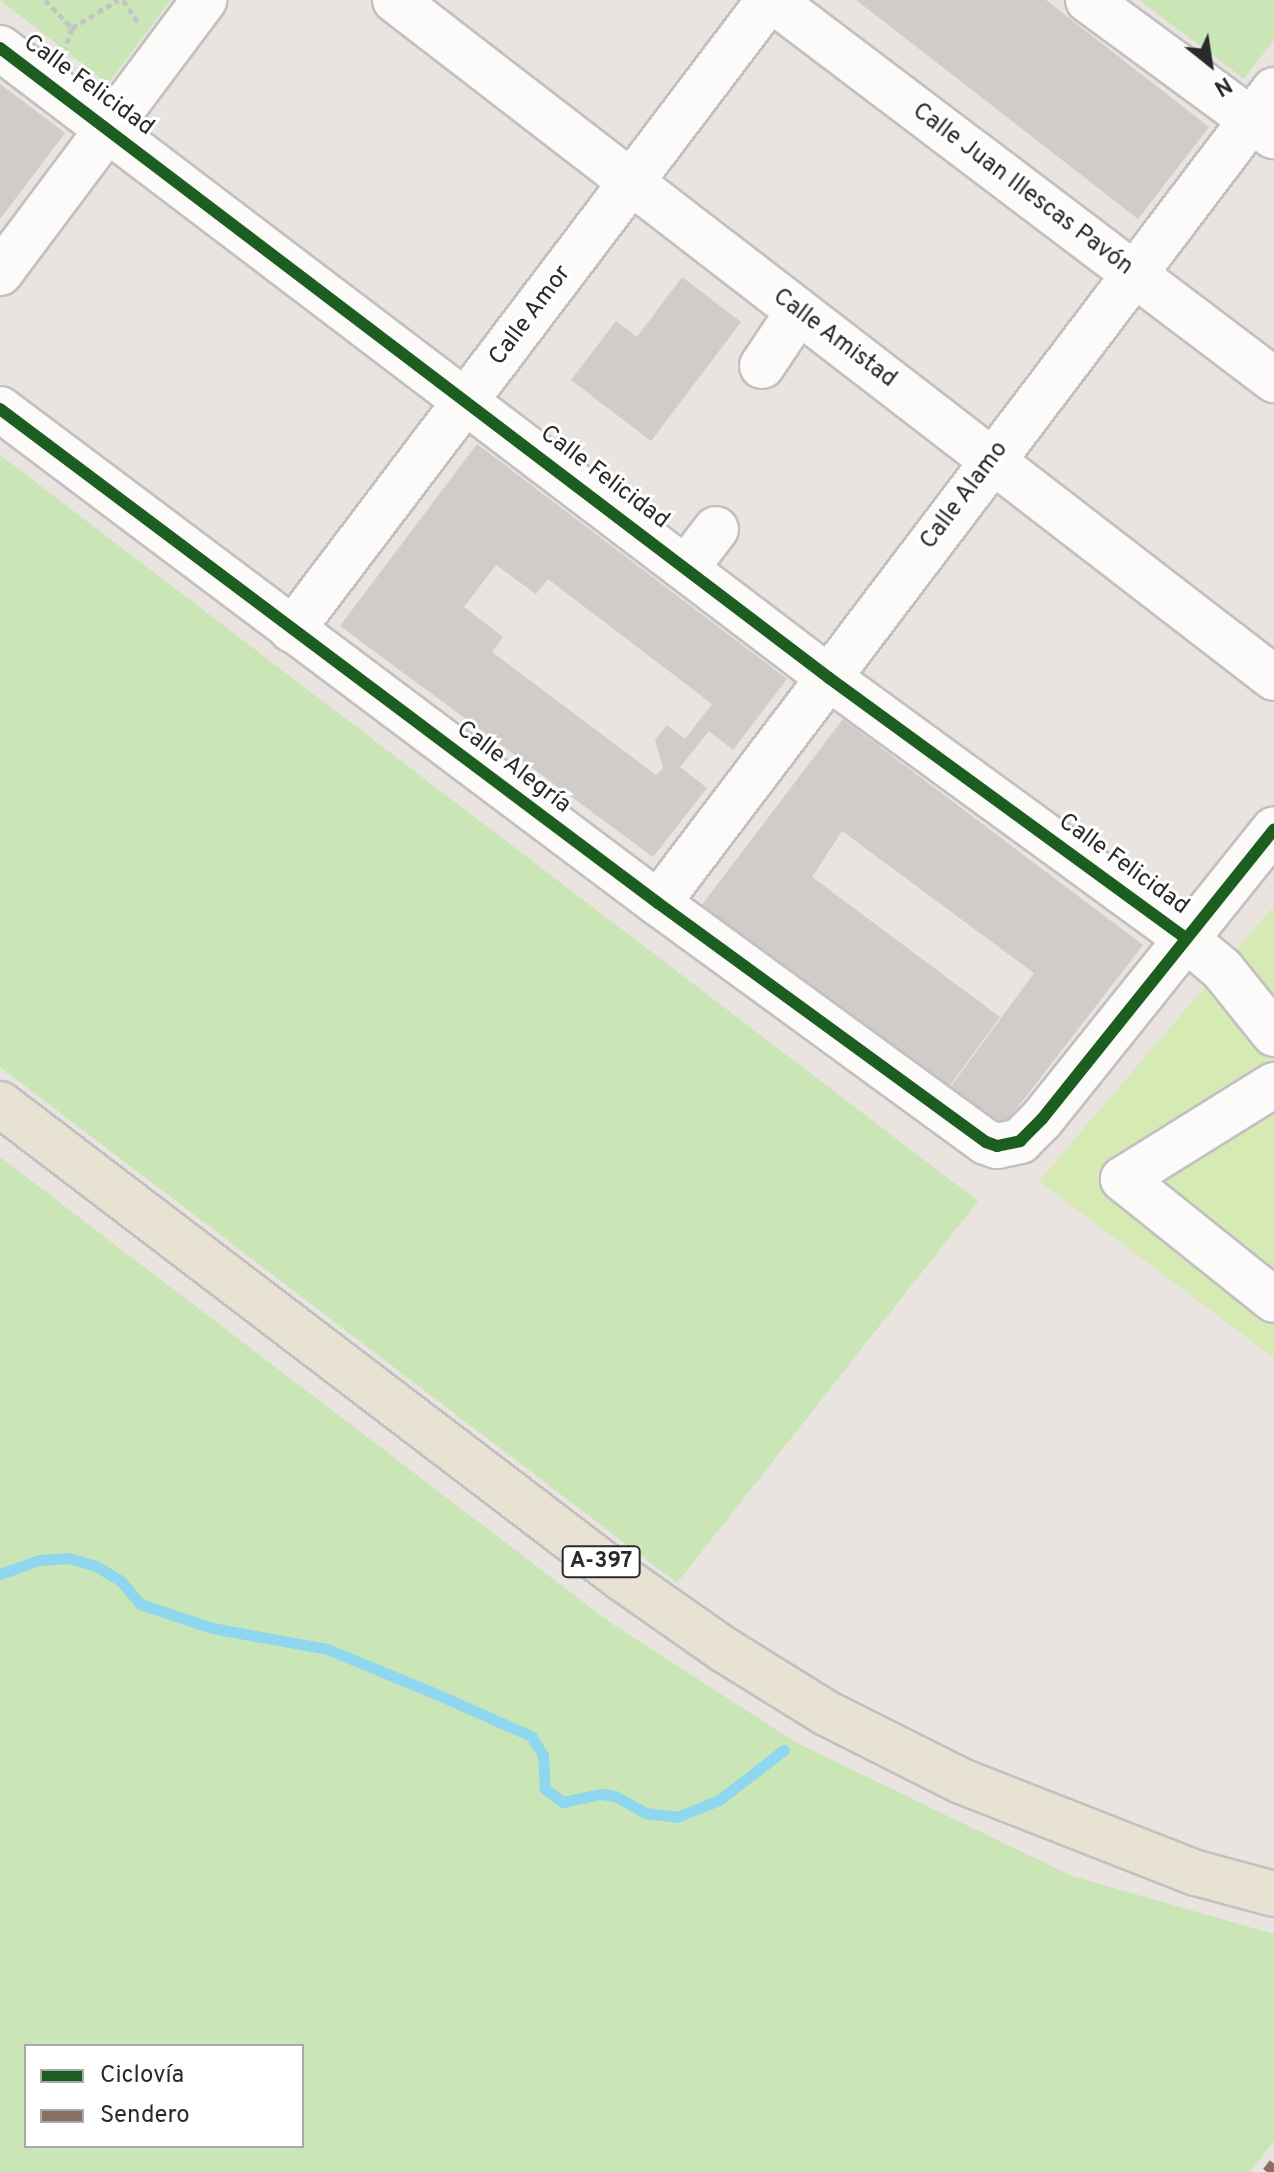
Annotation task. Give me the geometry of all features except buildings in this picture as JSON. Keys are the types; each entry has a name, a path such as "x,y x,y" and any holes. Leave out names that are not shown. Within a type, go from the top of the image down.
{"main road":[{"name":"A-397","path":"0,1104 623,1579 723,1649 826,1713 961,1781 1196,1873 1274,1894"}],"street":[{"path":"0,273 204,0"},
{"name":"Calle Amistad","path":"395,0 1274,678"},
{"name":"Calle Amor","path":"292,630 770,0"},
{"name":"Calle Juan Illescas Pavón","path":"770,0 1274,380"},
{"path":"1088,0 1266,116"},
{"name":"Calle Felicidad","path":"0,48 108,127 829,678 1185,938 1222,969 1274,1034"},
{"name":"Calle Alamo","path":"658,903 1133,275 1266,116"},
{"path":"762,366 798,312"},
{"name":"Calle Alegría","path":"0,409 658,903 975,1136 997,1146 1020,1141 1042,1119 1185,938"},
{"path":"686,568 716,529"},
{"path":"1185,938 1274,829"},
{"path":"1274,1085 1123,1179 1274,1300"}],"path":[{"path":"45,0 72,28"},
{"path":"61,57 72,28 118,0"}],"green space":[{"path":"0,0 171,0 108,84"},
{"path":"1139,0 1274,0 1274,40 1244,79"},
{"path":"0,455 978,1201 677,1583 0,1067"},
{"path":"1274,906 1274,1358 1039,1181"},
{"path":"0,1157 611,1623 797,1743 1072,1876 1274,1934 1274,2141 1250,2172 0,2172"}],"waterway":[{"path":"0,1574 39,1560 68,1558 96,1566 121,1581 140,1604 212,1628 327,1649 531,1736 543,1755 545,1789 563,1802 602,1794 615,1796 646,1813 677,1817 719,1800 784,1750"}],"marked path":[{"path":"1267,2172 1274,2163"}],"cycle path":[{"path":"0,48 829,678 1185,938"},
{"path":"0,409 658,903 986,1142 997,1146 1020,1141 1042,1119 1274,829"}]}
